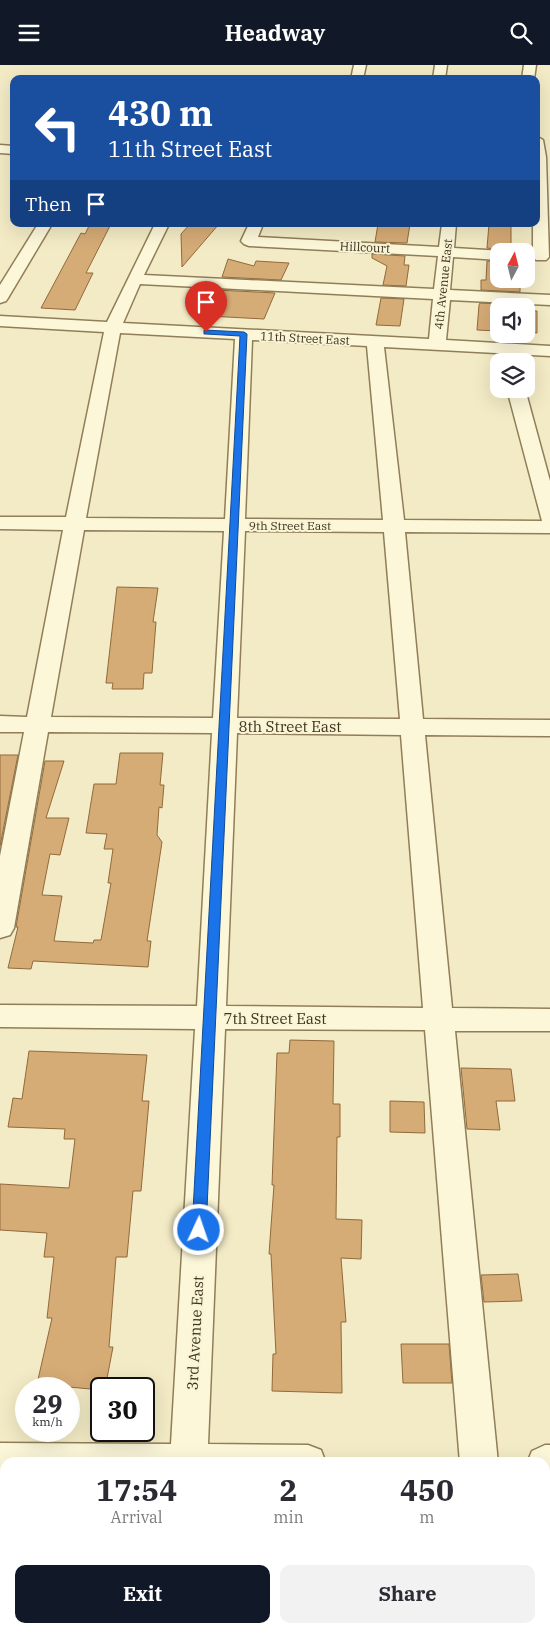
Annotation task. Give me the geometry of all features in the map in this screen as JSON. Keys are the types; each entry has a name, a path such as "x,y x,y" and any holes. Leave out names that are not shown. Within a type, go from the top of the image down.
{"street":[{"path":"0,298 43,227"},
{"path":"0,928 113,327 134,279 160,227"},
{"name":"Hillcourt","path":"255,227 249,241 490,254"},
{"name":"4th Avenue East","path":"437,345 448,227"},
{"path":"539,227 539,257"},
{"path":"134,279 550,300"},
{"name":"11th Street East","path":"0,321 437,345 493,353"},
{"name":"3rd Avenue East","path":"189,1457 223,725 244,334"},
{"path":"375,342 394,526 437,1019 478,1457"},
{"name":"11th Street East","path":"528,353 550,351"},
{"path":"518,398 550,518"},
{"name":"9th Street East","path":"0,523 550,527"},
{"name":"8th Street East","path":"0,724 550,728"},
{"name":"7th Street East","path":"0,1016 550,1020"}],"building":[{"path":"88,227 109,227 86,273 93,273 75,310 41,308 81,233 85,234"},
{"path":"187,227 216,227 182,267 181,234"},
{"path":"378,227 410,227 407,243 375,242"},
{"path":"489,227 511,227 511,243 490,243 490,248 487,248"},
{"path":"372,254 405,256 404,265 409,265 406,286 383,285 387,266 372,258"},
{"path":"228,259 254,266 256,261 289,263 281,280 222,277"},
{"path":"487,261 490,261 490,288 520,288 520,292 481,290 481,280 486,280"},
{"path":"217,290 275,293 264,319 208,316"},
{"path":"381,298 404,299 400,326 376,325"},
{"path":"480,303 490,304 490,331 477,330"},
{"path":"535,311 537,311 537,333 535,333"},
{"path":"117,587 158,588 153,622 156,622 152,673 144,673 143,689 112,689 113,683 106,683"},
{"path":"120,753 163,753 160,785 164,785 162,808 159,807 157,835 162,842 147,941 151,941 148,967 33,961 31,969 8,968 18,927 16,927 45,761 64,761 46,818 69,818 60,855 50,854 42,895 62,896 54,941 93,943 94,940 101,940 111,883 108,883 113,849 104,849 107,834 86,833 94,784 116,784"},
{"path":"0,755 18,755 0,846"},
{"path":"290,1040 334,1041 333,1104 340,1104 340,1137 337,1137 336,1219 362,1220 361,1259 341,1258 346,1322 341,1322 342,1393 272,1391 273,1354 276,1354 271,1254 269,1254 274,1185 272,1185 277,1053 289,1053"},
{"path":"29,1051 147,1055 142,1101 149,1101 141,1191 133,1191 127,1257 116,1257 109,1347 113,1347 107,1377 90,1377 90,1389 80,1388 80,1377 39,1377 52,1318 47,1318 54,1257 44,1257 47,1233 0,1230 0,1184 69,1188 75,1139 64,1139 65,1129 8,1127 13,1098 22,1099"},
{"path":"461,1068 511,1069 515,1101 496,1101 500,1130 467,1129"},
{"path":"390,1101 424,1102 425,1133 390,1132"},
{"path":"518,1274 522,1301 484,1302 481,1275"},
{"path":"401,1344 449,1344 452,1383 403,1383"}],"route":[{"path":"199,1230 244,334 206,332"}]}
